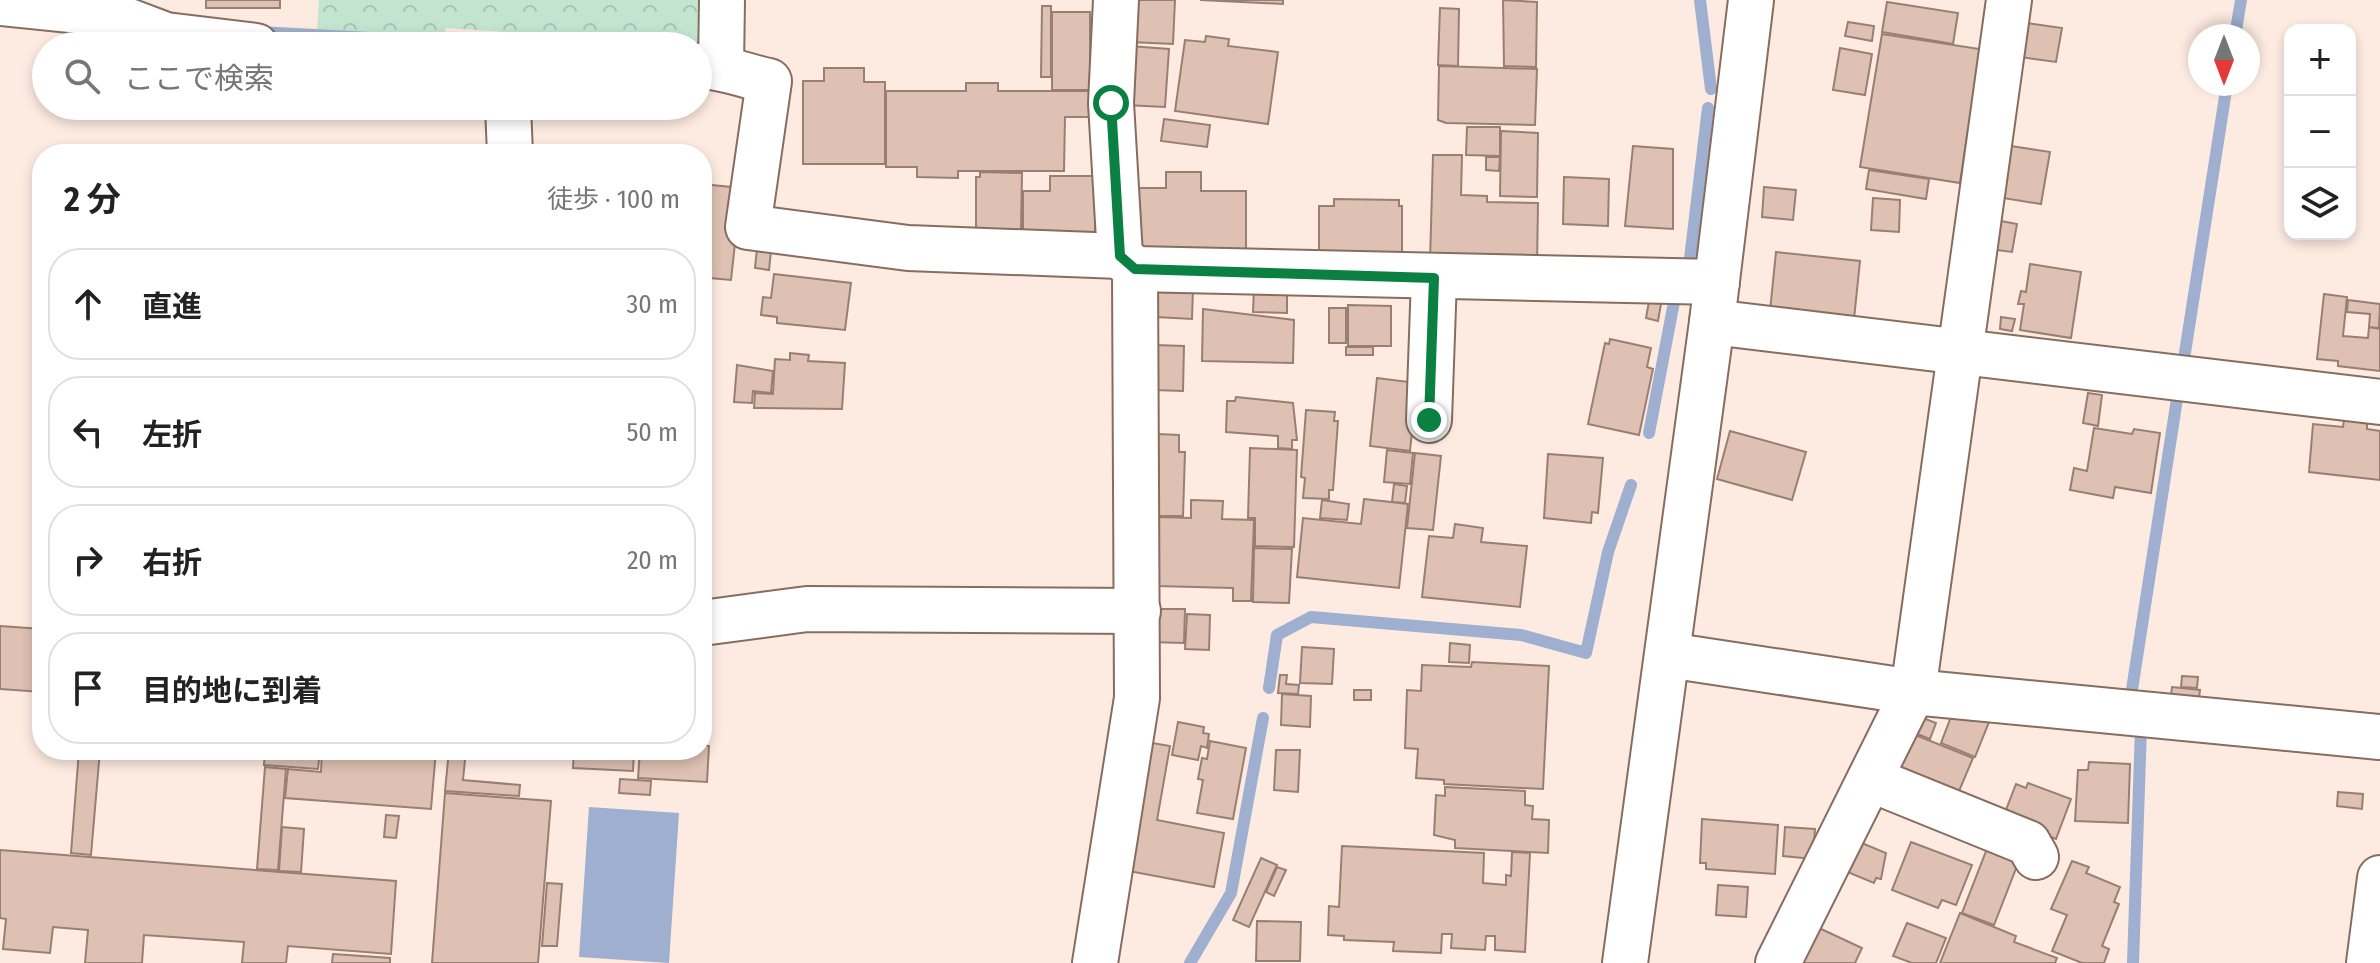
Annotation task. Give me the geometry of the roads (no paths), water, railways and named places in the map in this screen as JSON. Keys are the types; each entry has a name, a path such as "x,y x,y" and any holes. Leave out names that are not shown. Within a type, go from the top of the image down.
{"street":[{"path":"712,55 722,0"},
{"path":"1095,963 1137,698 1138,611 1128,262 1111,103 1116,0"},
{"path":"1625,963 1668,655 1751,0"},
{"path":"1778,963 1913,692 2009,0"},
{"path":"0,3 110,14 158,32"},
{"path":"712,67 735,75 769,81 748,227 908,248 1434,278 1714,302 1962,353 2380,402"},
{"path":"509,120 510,144"},
{"path":"1429,420 1434,278"},
{"path":"712,622 807,609 1138,611"},
{"path":"1668,655 1913,692 2380,737"},
{"path":"1870,779 2028,843 2036,857"},
{"path":"2369,963 2380,878"}],"water":[{"path":"589,807 679,813 669,963 579,957"}],"waterway":[{"path":"1700,0 1711,89"},
{"path":"2237,24 2241,0"},
{"path":"2184,359 2225,96"},
{"path":"1689,267 1708,108"},
{"path":"1649,433 1674,302"},
{"path":"2131,696 2177,399"},
{"path":"1269,688 1277,635 1311,617 1521,635 1586,653 1608,552 1631,485"},
{"path":"1190,963 1231,893 1263,718"},
{"path":"2133,963 2141,728"}]}
